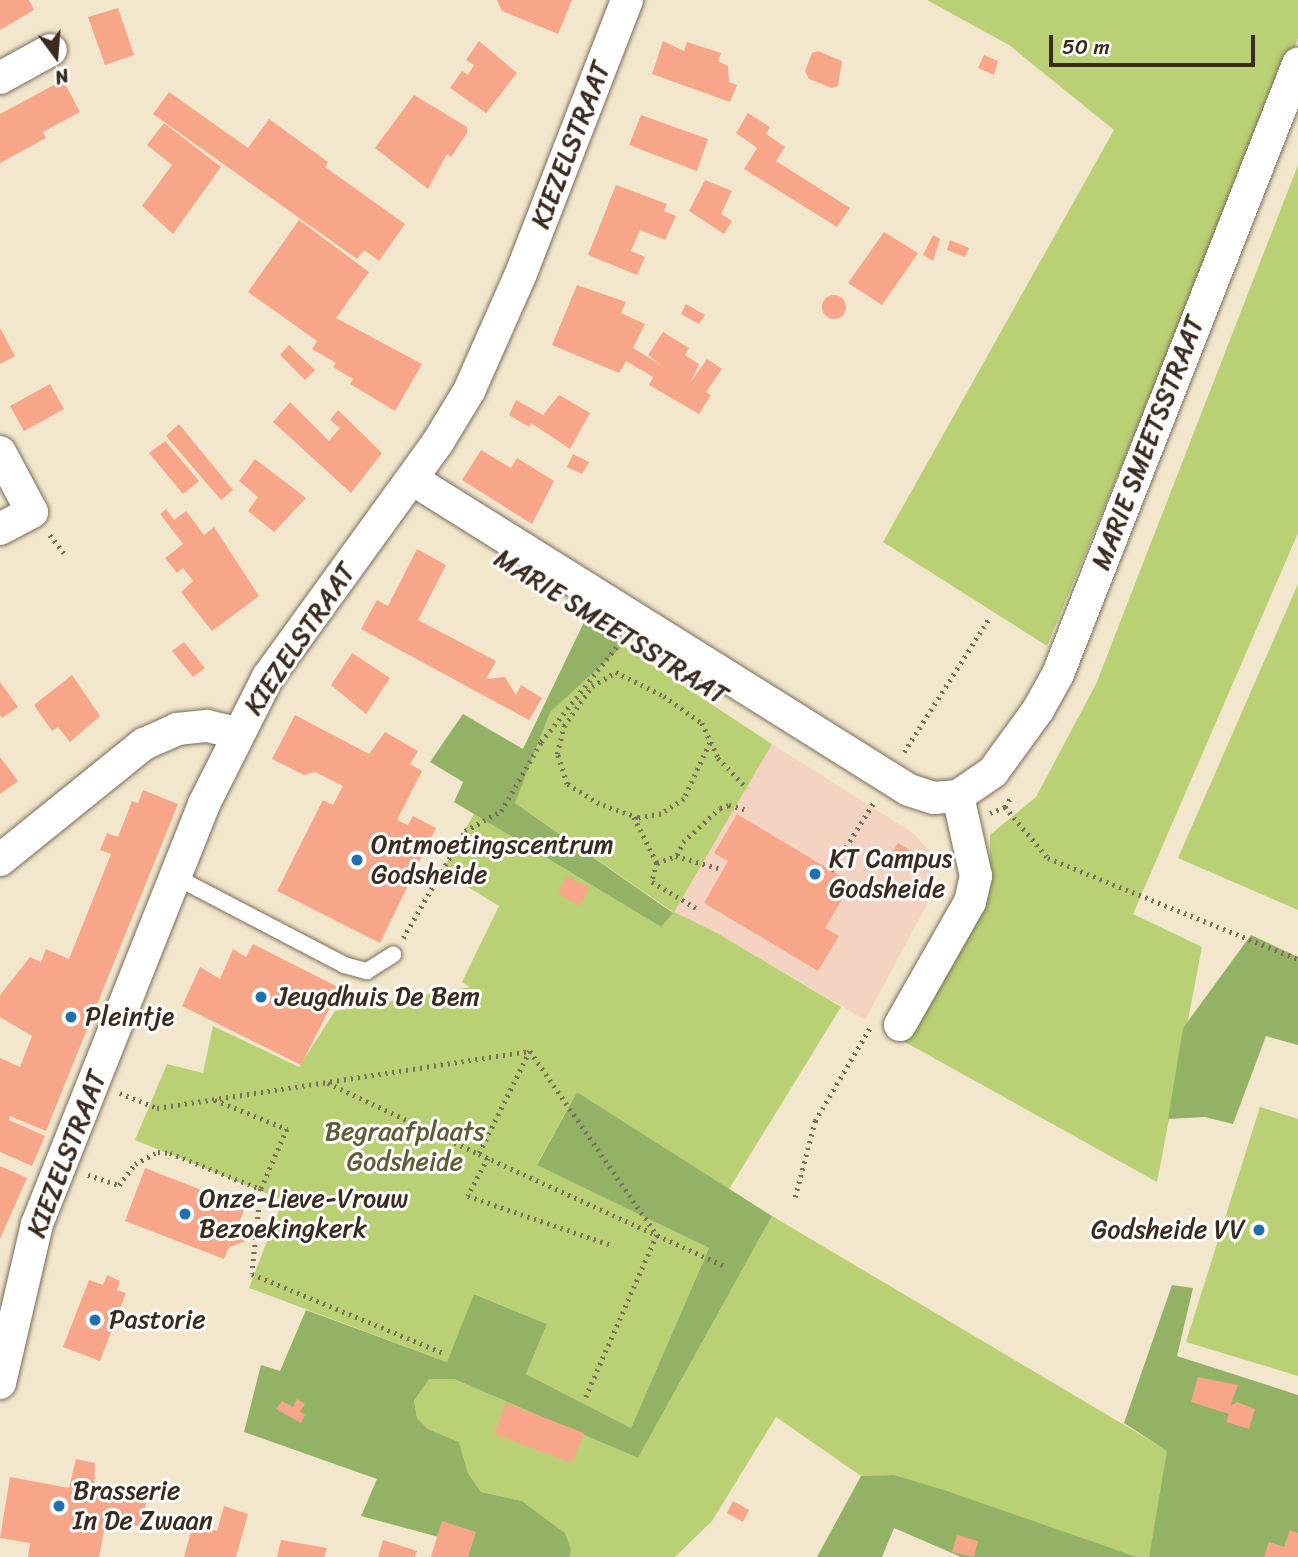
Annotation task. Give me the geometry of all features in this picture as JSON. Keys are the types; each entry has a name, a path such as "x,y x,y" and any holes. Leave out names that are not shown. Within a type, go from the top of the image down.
{"street":[{"name":"KIEZELSTRAAT","path":"0,1383 37,1224 174,876 237,733 268,677 412,479 469,391 520,276 627,0"},
{"path":"0,78 51,50"},
{"name":"MARIE SMEETSSTRAAT","path":"412,479 889,777 962,810 1038,710 1058,674 1298,64"},
{"path":"0,452 32,512 0,529"},
{"path":"0,860 144,744 177,729 207,726 237,733"},
{"path":"900,1025 970,902 976,876 962,810"}],"lane":[{"path":"174,876 344,965 367,971 393,954"}],"path":[{"path":"831,871 990,617"},
{"path":"393,954 465,831 501,811 541,742 626,635"},
{"path":"710,743 684,799 661,814 634,816 599,804 568,784 557,754 564,726 592,686 616,672 664,696 702,723 718,758 747,788"},
{"path":"1005,807 1016,789"},
{"path":"676,856 682,842 720,808 729,805 744,809"},
{"path":"962,810 1005,807"},
{"path":"1005,807 1048,858 1298,959"},
{"path":"634,816 657,863 652,882 696,908"},
{"path":"657,863 676,856 718,868"},
{"path":"93,1083 157,1108 530,1051"},
{"path":"479,1154 530,1051"},
{"path":"530,1051 657,1235"},
{"path":"326,1082 725,1266"},
{"path":"214,1099 287,1129 261,1189 252,1274 444,1353"},
{"path":"60,1166 119,1185 135,1164 158,1152 170,1153 261,1189"},
{"path":"488,1158 468,1196 614,1246"},
{"path":"586,1397 657,1235"}],"shaded area":[{"name":"KT Campus Godsheide","path":"772,744 913,833 934,856 933,893 865,1020 717,933 673,913"}],"green space":[{"path":"927,0 1298,0 1298,39 1047,646 883,542 1114,130 1009,45"},
{"path":"1298,165 1298,533 1133,914 1202,947 1157,1182 903,1041 989,896 990,835 1036,797 1096,684"},
{"path":"1298,584 1298,910 1178,858"},
{"path":"588,614 629,640 550,712 515,803 673,913 661,927 454,802 463,782 430,762 463,714 523,749"},
{"name":"Begraafplaats Godsheide","path":"585,621 772,744 674,912 717,933 841,1007 729,1189 577,1092 537,1164 709,1248 631,1428 526,1374 547,1324 475,1294 447,1362 249,1288 283,1200 135,1140 167,1064 203,1073 213,1026 299,1067 335,1011 470,987 462,982 499,906 442,871 474,814 661,927 673,912 515,803 523,749"},
{"path":"1251,935 1298,957 1298,1045 1266,1036 1233,1124 1205,1117 1168,1119 1183,1028"},
{"path":"577,1092 772,1216 638,1458 454,1379 429,1379 414,1401 417,1418 428,1429 459,1442 468,1473 481,1492 522,1501 565,1533 571,1550 569,1557 458,1557 461,1543 361,1516 377,1479 244,1432 261,1365 280,1371 306,1310 447,1362 474,1294 547,1324 526,1374 631,1428 709,1248 537,1165"},
{"name":"Godsheide VV","path":"1260,1107 1298,1119 1298,1376 1186,1342"},
{"path":"772,1216 1168,1451 1149,1557 1137,1557 894,1475 861,1476 776,1417 712,1521 675,1557 569,1557 565,1533 522,1501 481,1492 468,1473 459,1442 428,1429 417,1418 414,1401 429,1379 454,1379 638,1458"},
{"path":"1172,1285 1193,1288 1177,1356 1298,1395 1298,1557 1149,1557 1167,1451 1124,1423"},
{"path":"894,1475 1137,1557 961,1557 894,1528 882,1557 817,1557 861,1476"}],"building":[{"path":"0,0 29,0 34,10 0,30"},
{"path":"497,0 572,0 558,34 502,11"},
{"path":"118,8 134,55 105,65 88,17"},
{"path":"479,41 517,73 486,113 450,88 462,71 468,75 474,65 466,60"},
{"path":"663,41 684,51 687,42 721,53 718,61 728,66 729,82 737,85 730,102 652,74"},
{"path":"818,51 842,61 838,86 832,88 809,79 805,71 812,53"},
{"path":"984,55 998,61 994,75 978,68"},
{"path":"63,80 80,112 43,132 46,138 0,163 0,114"},
{"path":"169,92 248,148 269,119 328,162 325,167 405,224 379,261 364,250 357,259 153,114"},
{"path":"414,95 467,127 467,133 451,157 447,154 428,189 375,148"},
{"path":"748,113 770,127 766,134 785,147 776,161 850,208 837,227 744,169 757,148 736,133"},
{"path":"641,115 708,139 697,171 629,145"},
{"path":"164,123 221,167 173,234 142,206 172,165 147,145"},
{"path":"705,180 732,191 721,214 732,221 724,234 689,211"},
{"path":"616,185 667,204 664,211 676,216 665,240 640,230 631,251 645,257 637,275 588,255"},
{"path":"299,220 369,272 336,318 422,364 395,411 350,384 353,379 333,367 336,363 312,349 317,341 248,292"},
{"path":"884,232 918,253 882,305 848,283"},
{"path":"933,235 940,239 933,261 923,255"},
{"path":"950,240 969,248 965,257 947,250"},
{"path":"577,285 626,302 621,313 645,324 633,348 661,365 648,355 663,332 689,348 685,355 699,364 691,382 707,359 722,369 706,392 711,395 699,414 649,385 653,377 626,361 619,373 552,345"},
{"path":"834,295 845,302 846,307 839,318 834,319 823,312 822,307 829,296"},
{"path":"686,304 705,315 699,324 681,314"},
{"path":"0,328 15,356 0,364"},
{"path":"289,345 315,370 305,380 280,355"},
{"path":"50,384 64,409 24,431 10,406"},
{"path":"559,395 590,413 570,449 531,423 529,427 509,415 516,400 543,415"},
{"path":"290,402 329,441 340,428 330,420 338,410 382,453 351,493 273,422"},
{"path":"179,424 233,490 221,500 166,436"},
{"path":"165,441 199,481 183,494 149,453"},
{"path":"481,450 511,468 517,458 554,481 532,524 462,480"},
{"path":"573,454 589,462 582,474 567,467"},
{"path":"255,459 306,498 274,532 248,511 258,497 239,481"},
{"path":"166,509 174,520 186,511 204,535 214,527 259,596 212,631 181,592 193,581 183,568 177,573 165,558 183,544 160,514"},
{"path":"417,549 446,565 418,620 496,661 486,679 505,677 516,695 521,685 542,698 529,720 361,629 377,600 388,606"},
{"path":"184,642 205,668 193,677 172,651"},
{"path":"352,653 390,678 366,714 331,685"},
{"path":"72,675 100,716 70,742 58,727 52,731 34,705"},
{"path":"0,682 18,707 2,718 0,715"},
{"name":"Ontmoetingscentrum Godsheide","path":"295,715 369,754 385,732 418,751 410,764 422,771 397,820 408,825 413,816 436,828 380,943 277,891 323,800 333,805 343,786 315,772 304,775 272,759"},
{"path":"0,757 18,781 0,794"},
{"path":"143,790 178,804 46,1131 10,1116 9,1120 45,1136 32,1166 0,1152 0,1058 20,1067 32,1036 0,1017 0,995 30,957 41,962 46,949 69,959 111,854 100,850 107,833 118,837 132,801 138,803"},
{"path":"737,814 852,883 825,928 839,936 818,971 704,903 728,861 714,853"},
{"path":"898,843 910,850 902,861 891,854"},
{"path":"566,876 589,887 580,906 558,894"},
{"name":"Jeugdhuis De Bem","path":"253,944 340,988 301,1065 182,1006 200,967 220,979 233,949 246,957"},
{"path":"0,1166 27,1178 0,1239"},
{"name":"Onze-Lieve-Vrouw Bezoekingkerk","path":"145,1168 245,1207 240,1221 247,1230 246,1241 229,1247 224,1259 125,1221"},
{"name":"Pastorie","path":"107,1275 120,1281 117,1290 126,1293 100,1361 63,1347 89,1280 103,1285"},
{"path":"1198,1377 1238,1385 1230,1406 1237,1402 1255,1409 1249,1429 1226,1422 1229,1414 1191,1402"},
{"path":"297,1399 305,1404 300,1412 305,1415 301,1423 276,1409 282,1401 293,1407"},
{"path":"506,1403 584,1433 572,1463 494,1434"},
{"name":"Brasserie In De Zwaan","path":"76,1459 95,1463 94,1492 146,1503 142,1527 106,1520 99,1557 28,1557 30,1543 0,1538 10,1477 69,1488"},
{"path":"733,1501 749,1510 743,1522 727,1513"},
{"path":"224,1506 248,1514 236,1557 184,1557 193,1524 217,1531"},
{"path":"442,1521 476,1532 468,1557 431,1557"},
{"path":"1290,1530 1298,1533 1298,1557 1264,1557 1269,1542 1284,1547"},
{"path":"957,1535 978,1541 974,1557 952,1552"},
{"path":"281,1540 327,1548 324,1557 277,1557"},
{"path":"383,1540 417,1551 415,1557 378,1557"}],"place":[{"name":"Ontmoetingscentrum Godsheide","path":"357,860"},
{"name":"KT Campus Godsheide","path":"815,874"},
{"name":"Jeugdhuis De Bem","path":"261,997"},
{"name":"Pleintje","path":"71,1017"},
{"name":"Onze-Lieve-Vrouw Bezoekingkerk","path":"185,1214"},
{"name":"Godsheide VV","path":"1259,1230"},
{"name":"Pastorie","path":"95,1320"},
{"name":"Brasserie In De Zwaan","path":"59,1506"}]}
